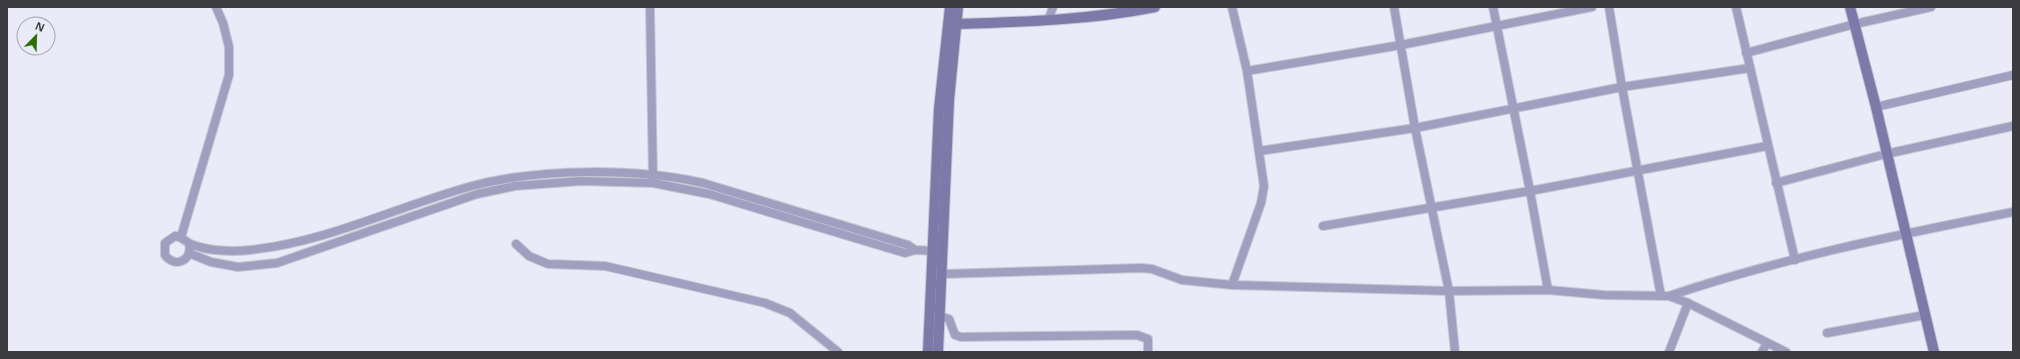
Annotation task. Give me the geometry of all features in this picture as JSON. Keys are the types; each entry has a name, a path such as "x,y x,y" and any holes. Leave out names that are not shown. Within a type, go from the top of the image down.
{"main road":[{"path":"938,352 943,274 938,251 940,101 950,7"},
{"path":"928,352 938,251 949,100 958,7"},
{"path":"956,24 1048,21 1130,12 1155,7"},
{"path":"1850,7 1876,107 1934,352"}],"street":[{"path":"181,237 229,76 229,47 223,23 216,7"},
{"path":"650,7 653,183"},
{"path":"1048,21 1053,7"},
{"path":"1232,7 1246,71 1264,186 1263,195 1232,285"},
{"path":"1394,7 1402,45 1415,128 1449,291 1455,352"},
{"path":"1493,7 1530,190 1548,290"},
{"path":"1246,71 1402,45 1592,7"},
{"path":"1609,7 1638,171 1665,296"},
{"path":"1736,7 1767,146 1795,260"},
{"path":"1746,53 1855,24 1931,7"},
{"path":"1259,151 1415,128 1513,107 1622,87 1750,68"},
{"path":"1876,107 2013,75"},
{"path":"1776,183 1886,154 2013,126"},
{"path":"1323,226 1638,171 1767,146"},
{"path":"189,244 189,253 187,257 180,262 171,261 165,255 164,247 167,240 175,236 181,237 189,244 199,248 250,250 310,239 352,227 472,186 502,179 549,174 653,174 703,183 908,245 915,250"},
{"path":"189,253 210,262 226,265 257,266 277,263 420,212 492,191 515,186 554,182 653,183 716,196 905,253 915,250 938,251"},
{"path":"1665,296 1795,260 1906,234 2013,212"},
{"path":"516,244 529,256 548,264 605,266 765,303 790,313 838,352"},
{"path":"943,274 1147,268 1182,280 1232,285 1449,291 1548,290 1604,295 1665,296 1688,303 1786,352"},
{"path":"1669,352 1688,303"},
{"path":"1827,333 1925,315"},
{"path":"940,316 950,319 956,335 961,337 1137,335 1148,339 1148,352"},
{"path":"1762,352 1767,343"}]}
